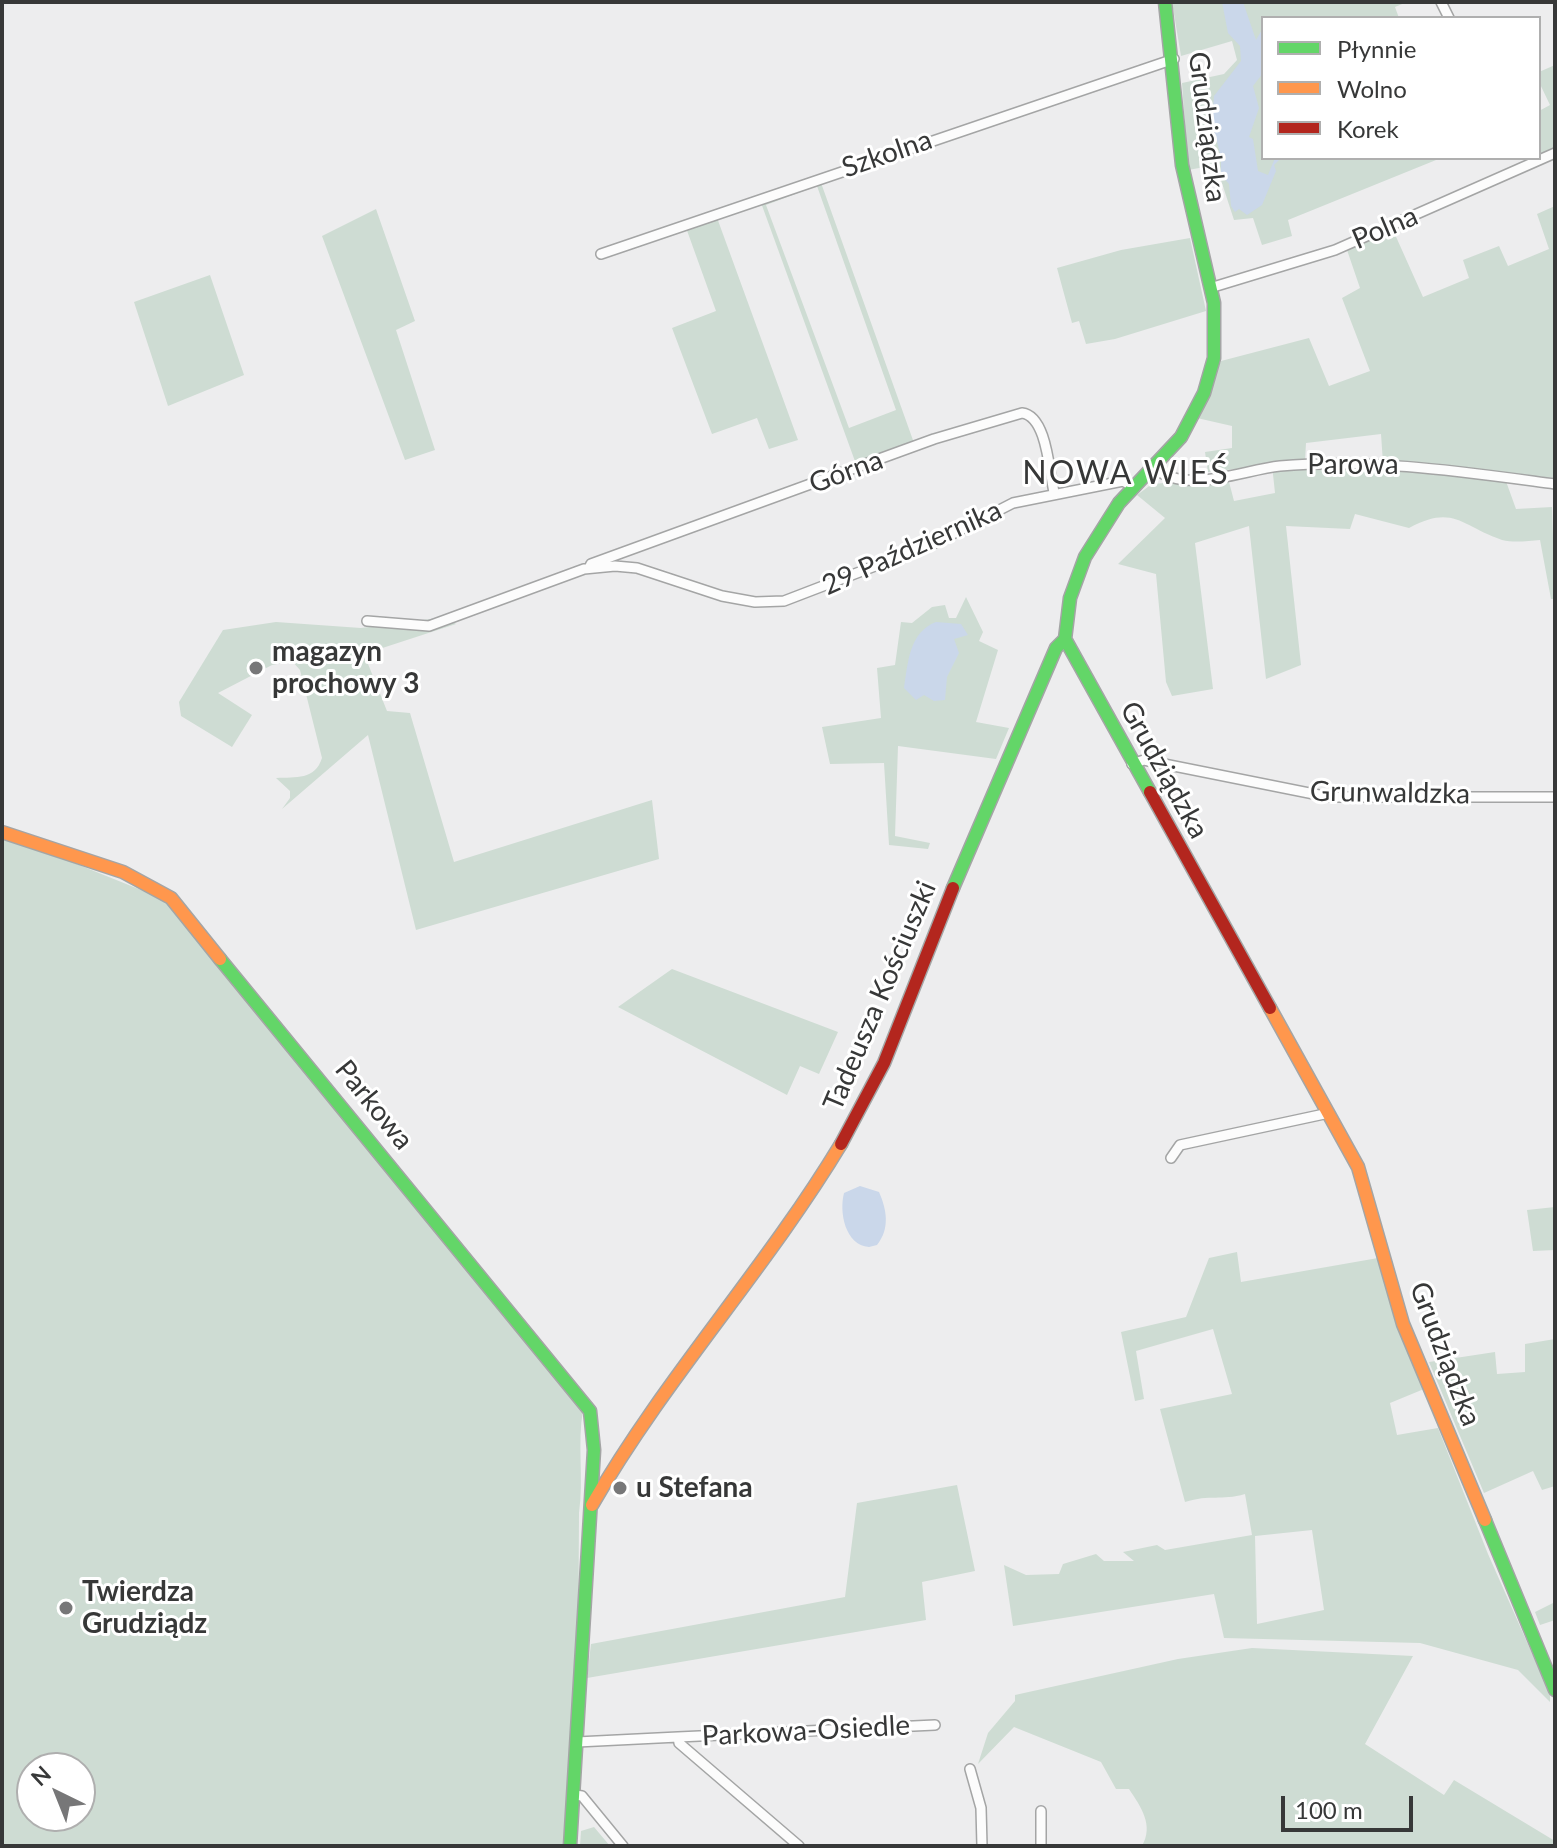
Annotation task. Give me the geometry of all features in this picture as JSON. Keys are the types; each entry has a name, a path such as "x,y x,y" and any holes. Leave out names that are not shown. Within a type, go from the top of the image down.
{"street":[{"name":"Grudziądzka","path":"1165,2 1174,59 1182,162 1210,288 1217,335 1212,369 1193,416 1175,447 1134,487 1101,528 1083,562 1065,624 1065,639 1363,1179 1403,1324 1555,1690"},
{"name":"Szkolna","path":"601,254 1174,59"},
{"name":"Polna","path":"1210,288 1335,250 1522,162"},
{"name":"Górna","path":"589,568 591,564 934,439 1022,413 1028,414 1039,424 1054,492"},
{"name":"Parowa","path":"1154,468 1173,478 1201,480 1301,464 1411,465 1555,484"},
{"name":"29 Października","path":"367,621 429,626 589,568 637,568 722,596 755,602 784,601 935,543 1013,503 1054,492 1123,481 1134,487"},
{"name":"Tadeusza Kościuszki","path":"590,1509 617,1460 792,1215 858,1116 892,1041 991,794 1056,648 1065,639"},
{"name":"Grunwaldzka","path":"1132,764 1144,760 1329,797 1555,797"},
{"name":"Parkowa","path":"2,832 123,872 171,898 582,1398 594,1429 570,1846"},
{"path":"1171,1158 1180,1145 1329,1113"},
{"name":"Parkowa-Osiedle","path":"577,1742 935,1725"},
{"name":"Parkowa-Osiedle","path":"678,1737 679,1743 799,1846"},
{"path":"970,1769 981,1808 982,1846"},
{"path":"575,1795 582,1796 623,1846"},
{"path":"1041,1811 1041,1846"}],"shaded area":[{"path":"1172,2 1407,2 1395,7 1398,16 1261,16 1261,160 1436,160 1288,220 1292,236 1262,245 1253,218 1234,220 1216,165 1188,170 1182,83 1224,74 1237,60 1232,41 1181,56"},
{"path":"1555,65 1555,149 1541,155 1541,110 1550,105 1541,86 1541,71"},
{"path":"820,180 914,443 856,464 760,200","holes":["817,186 896,410 849,428 766,205"]},
{"path":"1555,206 1555,478 1503,473 1516,509 1552,507 1555,599 1551,599 1540,540 1502,540 1447,518 1424,521 1409,528 1355,514 1350,529 1286,526 1301,665 1266,679 1249,526 1195,543 1213,689 1172,696 1166,682 1156,574 1118,564 1165,518 1137,495 1152,484 1228,478 1234,501 1275,493 1272,465 1208,472 1205,452 1232,448 1232,426 1197,418 1221,361 1309,338 1329,386 1370,371 1342,298 1360,288 1347,250 1393,230 1423,297 1469,278 1463,260 1499,246 1508,266 1549,249 1537,214","holes":["1381,434 1383,463 1305,461 1306,443"]},
{"path":"376,209 415,321 396,330 435,450 405,460 322,236"},
{"path":"716,215 798,440 769,449 757,418 712,434 672,328 716,311 685,225"},
{"path":"1190,238 1206,311 1115,339 1086,344 1079,321 1072,323 1057,268 1121,250"},
{"path":"210,275 244,375 168,406 134,302"},
{"path":"966,597 983,632 979,641 998,650 976,722 1009,728 996,759 898,746 895,836 930,843 928,849 889,845 884,763 830,764 822,727 881,718 877,668 895,665 901,622 912,623 932,607 945,605 949,618 956,618"},
{"path":"446,617 456,624 364,654 387,711 410,713 454,862 652,800 659,859 416,930 368,735 282,809 290,798 290,791 276,778 310,774 322,758 300,670 292,661 272,665 218,693 252,715 232,747 181,716 179,702 223,630 276,622 361,628"},
{"path":"2,834 166,900 583,1410 578,1680 567,1846 2,1846"},
{"path":"672,969 838,1032 819,1074 800,1066 787,1095 618,1007"},
{"path":"1555,1207 1555,1250 1533,1251 1527,1210"},
{"path":"1237,1252 1241,1282 1378,1258 1424,1389 1390,1403 1397,1435 1438,1428 1488,1554 1550,1694 1550,1702 1518,1670 1420,1643 1224,1638 1214,1594 1013,1626 1004,1565 1026,1575 1059,1574 1063,1564 1096,1554 1104,1561 1134,1561 1123,1552 1157,1545 1165,1550 1252,1535 1245,1494 1185,1502 1160,1409 1232,1394 1213,1329 1136,1351 1144,1399 1135,1401 1121,1332 1186,1317 1209,1258","holes":["1312,1530 1324,1610 1257,1624 1255,1536"]},
{"path":"1555,1339 1555,1486 1542,1490 1533,1471 1484,1493 1429,1362 1495,1352 1497,1374 1525,1372 1525,1344"},
{"path":"957,1485 975,1571 922,1582 926,1620 587,1678 591,1644 845,1597 857,1503"},
{"path":"1555,1602 1555,1620 1540,1625 1535,1612"},
{"path":"1252,1648 1413,1656 1365,1744 1444,1795 1454,1780 1555,1841 1555,1846 1142,1846 1147,1831 1142,1809 1129,1789 1116,1789 1101,1762 1014,1727 978,1764 988,1733 1015,1701 1015,1695 1178,1659"},
{"path":"594,1827 610,1846 580,1846 581,1831"}],"water":[{"path":"1222,2 1243,2 1256,40 1261,31 1261,76 1253,86 1259,108 1249,137 1253,139 1258,171 1268,175 1274,160 1279,160 1274,165 1276,171 1262,205 1247,215 1239,209 1235,212 1231,206 1229,184 1221,175 1221,157 1212,123 1214,96 1241,61 1240,46 1228,33"},
{"path":"936,622 961,624 968,635 954,639 959,653 947,677 945,700 934,701 924,695 916,700 904,688 911,649 920,633"},
{"path":"860,1186 879,1192 885,1212 881,1239 877,1245 869,1247 854,1240 843,1218 844,1193"}],"traffic: fast":[{"path":"1150,792 1065,639 1070,598 1085,557 1119,503 1181,437 1204,393 1214,358 1214,303 1182,165 1165,2"},
{"path":"953,888 1056,648 1065,639"},
{"path":"220,959 590,1411 594,1450 570,1846"},
{"path":"1485,1520 1555,1690"}],"traffic: slow":[{"path":"2,832 123,872 171,898 220,959"},
{"path":"1270,1008 1358,1167 1403,1324 1485,1520"},
{"path":"592,1505 651,1413 780,1236 841,1144"}],"traffic: jam":[{"path":"1150,792 1270,1008"},
{"path":"841,1144 884,1063 953,888"}],"place":[{"name":"magazyn prochowy 3","path":"256,668"},
{"name":"u Stefana","path":"620,1488"},
{"name":"Twierdza Grudziądz","path":"66,1608"}],"district":[{"name":"NOWA WIEŚ","path":"1126,474"}]}
